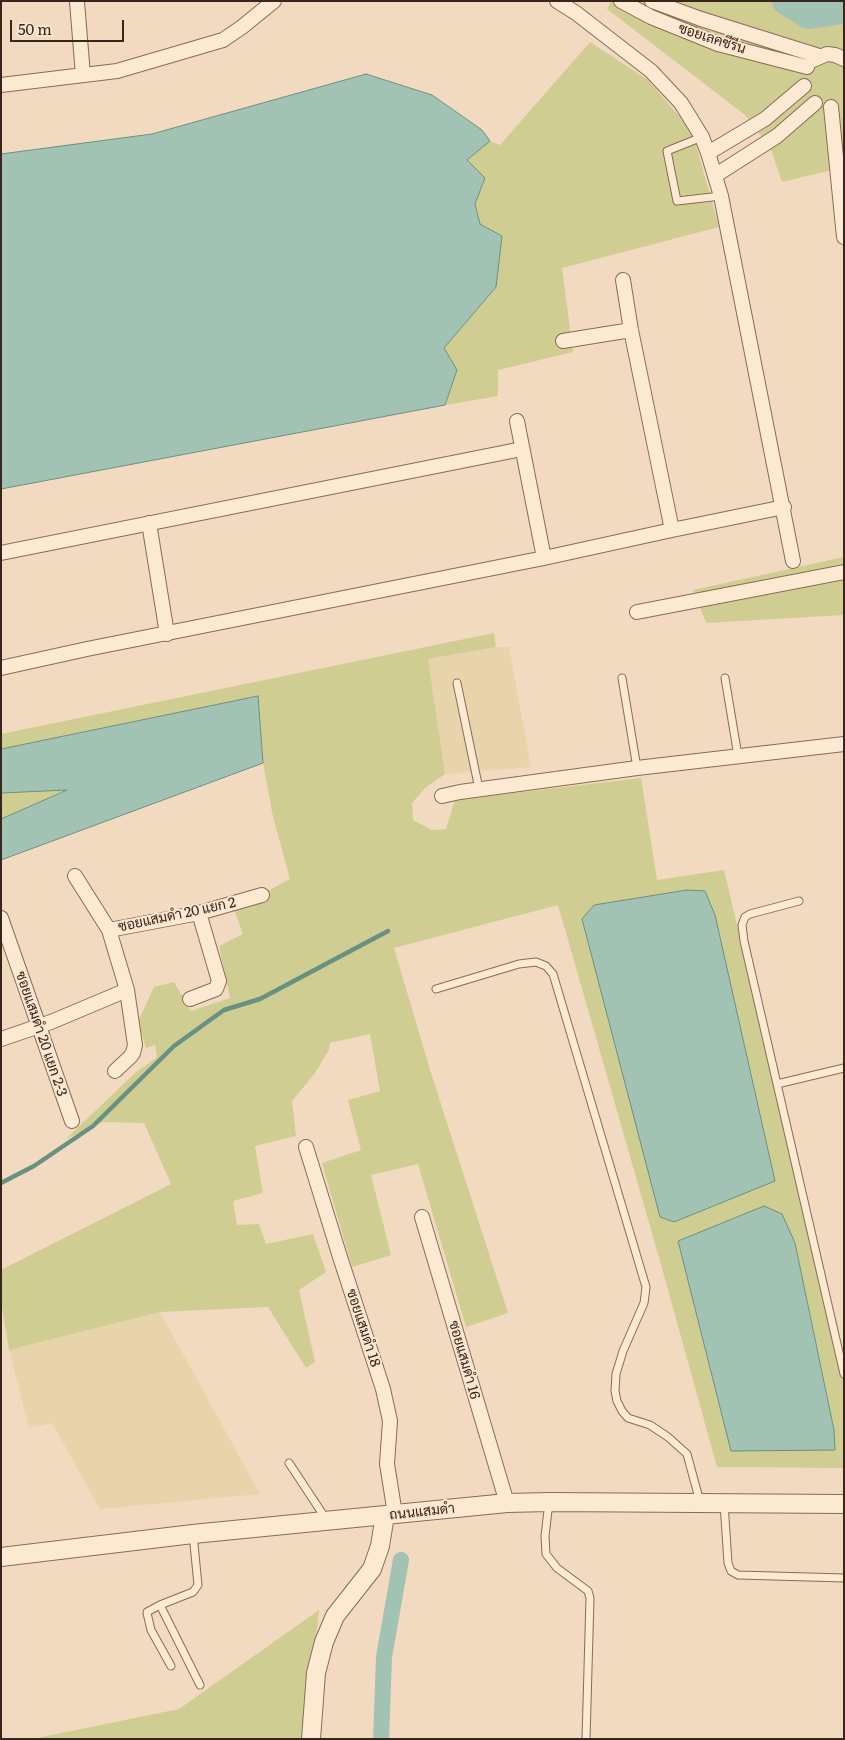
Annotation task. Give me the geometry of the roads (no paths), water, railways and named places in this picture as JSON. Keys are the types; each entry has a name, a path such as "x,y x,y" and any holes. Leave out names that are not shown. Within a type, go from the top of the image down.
{"street":[{"path":"1,85 117,71 223,40 242,28 274,1"},
{"path":"557,1 584,18 651,71 681,103 702,136 716,175 721,196 784,507 793,561"},
{"name":"ซอยเลคซีรีน","path":"621,1 651,17 718,44 807,67"},
{"name":"ซอยเลคซีรีน","path":"652,1 701,19 819,56 827,54 844,59"},
{"path":"77,2 83,75"},
{"path":"819,56 812,60 803,74 804,86 809,98 815,103 837,104 844,237"},
{"path":"708,153 765,119 804,86"},
{"path":"716,175 777,136 815,103"},
{"path":"623,280 631,330 672,530"},
{"path":"563,341 631,330"},
{"path":"517,420 544,558"},
{"path":"1,553 522,449"},
{"path":"1,668 87,649 544,558 784,507"},
{"path":"149,523 166,634"},
{"path":"637,612 844,572"},
{"path":"442,796 479,789 637,768 844,744"},
{"path":"75,876 108,930"},
{"name":"ซอยแสมดำ 20 แยก 2","path":"115,1071 133,1053 135,1044 127,990 108,930 199,912 262,895"},
{"path":"190,999 216,989 219,981 199,912"},
{"name":"ซอยแสมดำ 20 แยก 2-3","path":"1,918 72,1121"},
{"path":"1,1039 51,1022 127,990"},
{"name":"ซอยแสมดำ 18","path":"306,1146 383,1389 390,1421 387,1464 390,1515"},
{"name":"ซอยแสมดำ 16","path":"422,1218 507,1503"},
{"name":"ถนนแสมดำ","path":"1,1557 193,1534 507,1503 700,1502 844,1504"},
{"path":"311,1739 316,1673 324,1642 336,1616 372,1569 390,1515"}],"lane":[{"path":"702,136 667,151 677,201 721,196"},
{"path":"622,678 637,768"},
{"path":"725,678 738,756"},
{"path":"457,683 479,789"},
{"path":"799,902 750,914 745,917 742,925 776,1084 844,1374"},
{"path":"436,989 519,964 536,962 546,966 553,974 646,1287 644,1303 623,1351 616,1374 615,1391 622,1411 628,1418 650,1425 668,1437 687,1454 700,1502"},
{"path":"776,1084 844,1068"},
{"path":"289,1463 328,1521"},
{"path":"549,1502 545,1536 546,1554 557,1568 588,1591 590,1598 586,1739"},
{"path":"724,1503 728,1564 731,1571 738,1575 844,1578"},
{"path":"171,1666 151,1630 147,1612 193,1592 198,1585 193,1534"},
{"path":"160,1605 200,1685"}],"waterway":[{"path":"786,1 809,15 844,10"},
{"path":"1,1183 34,1166 93,1126 174,1046 224,1010 260,999 388,931"},
{"path":"381,1739 384,1657 401,1560"}]}
